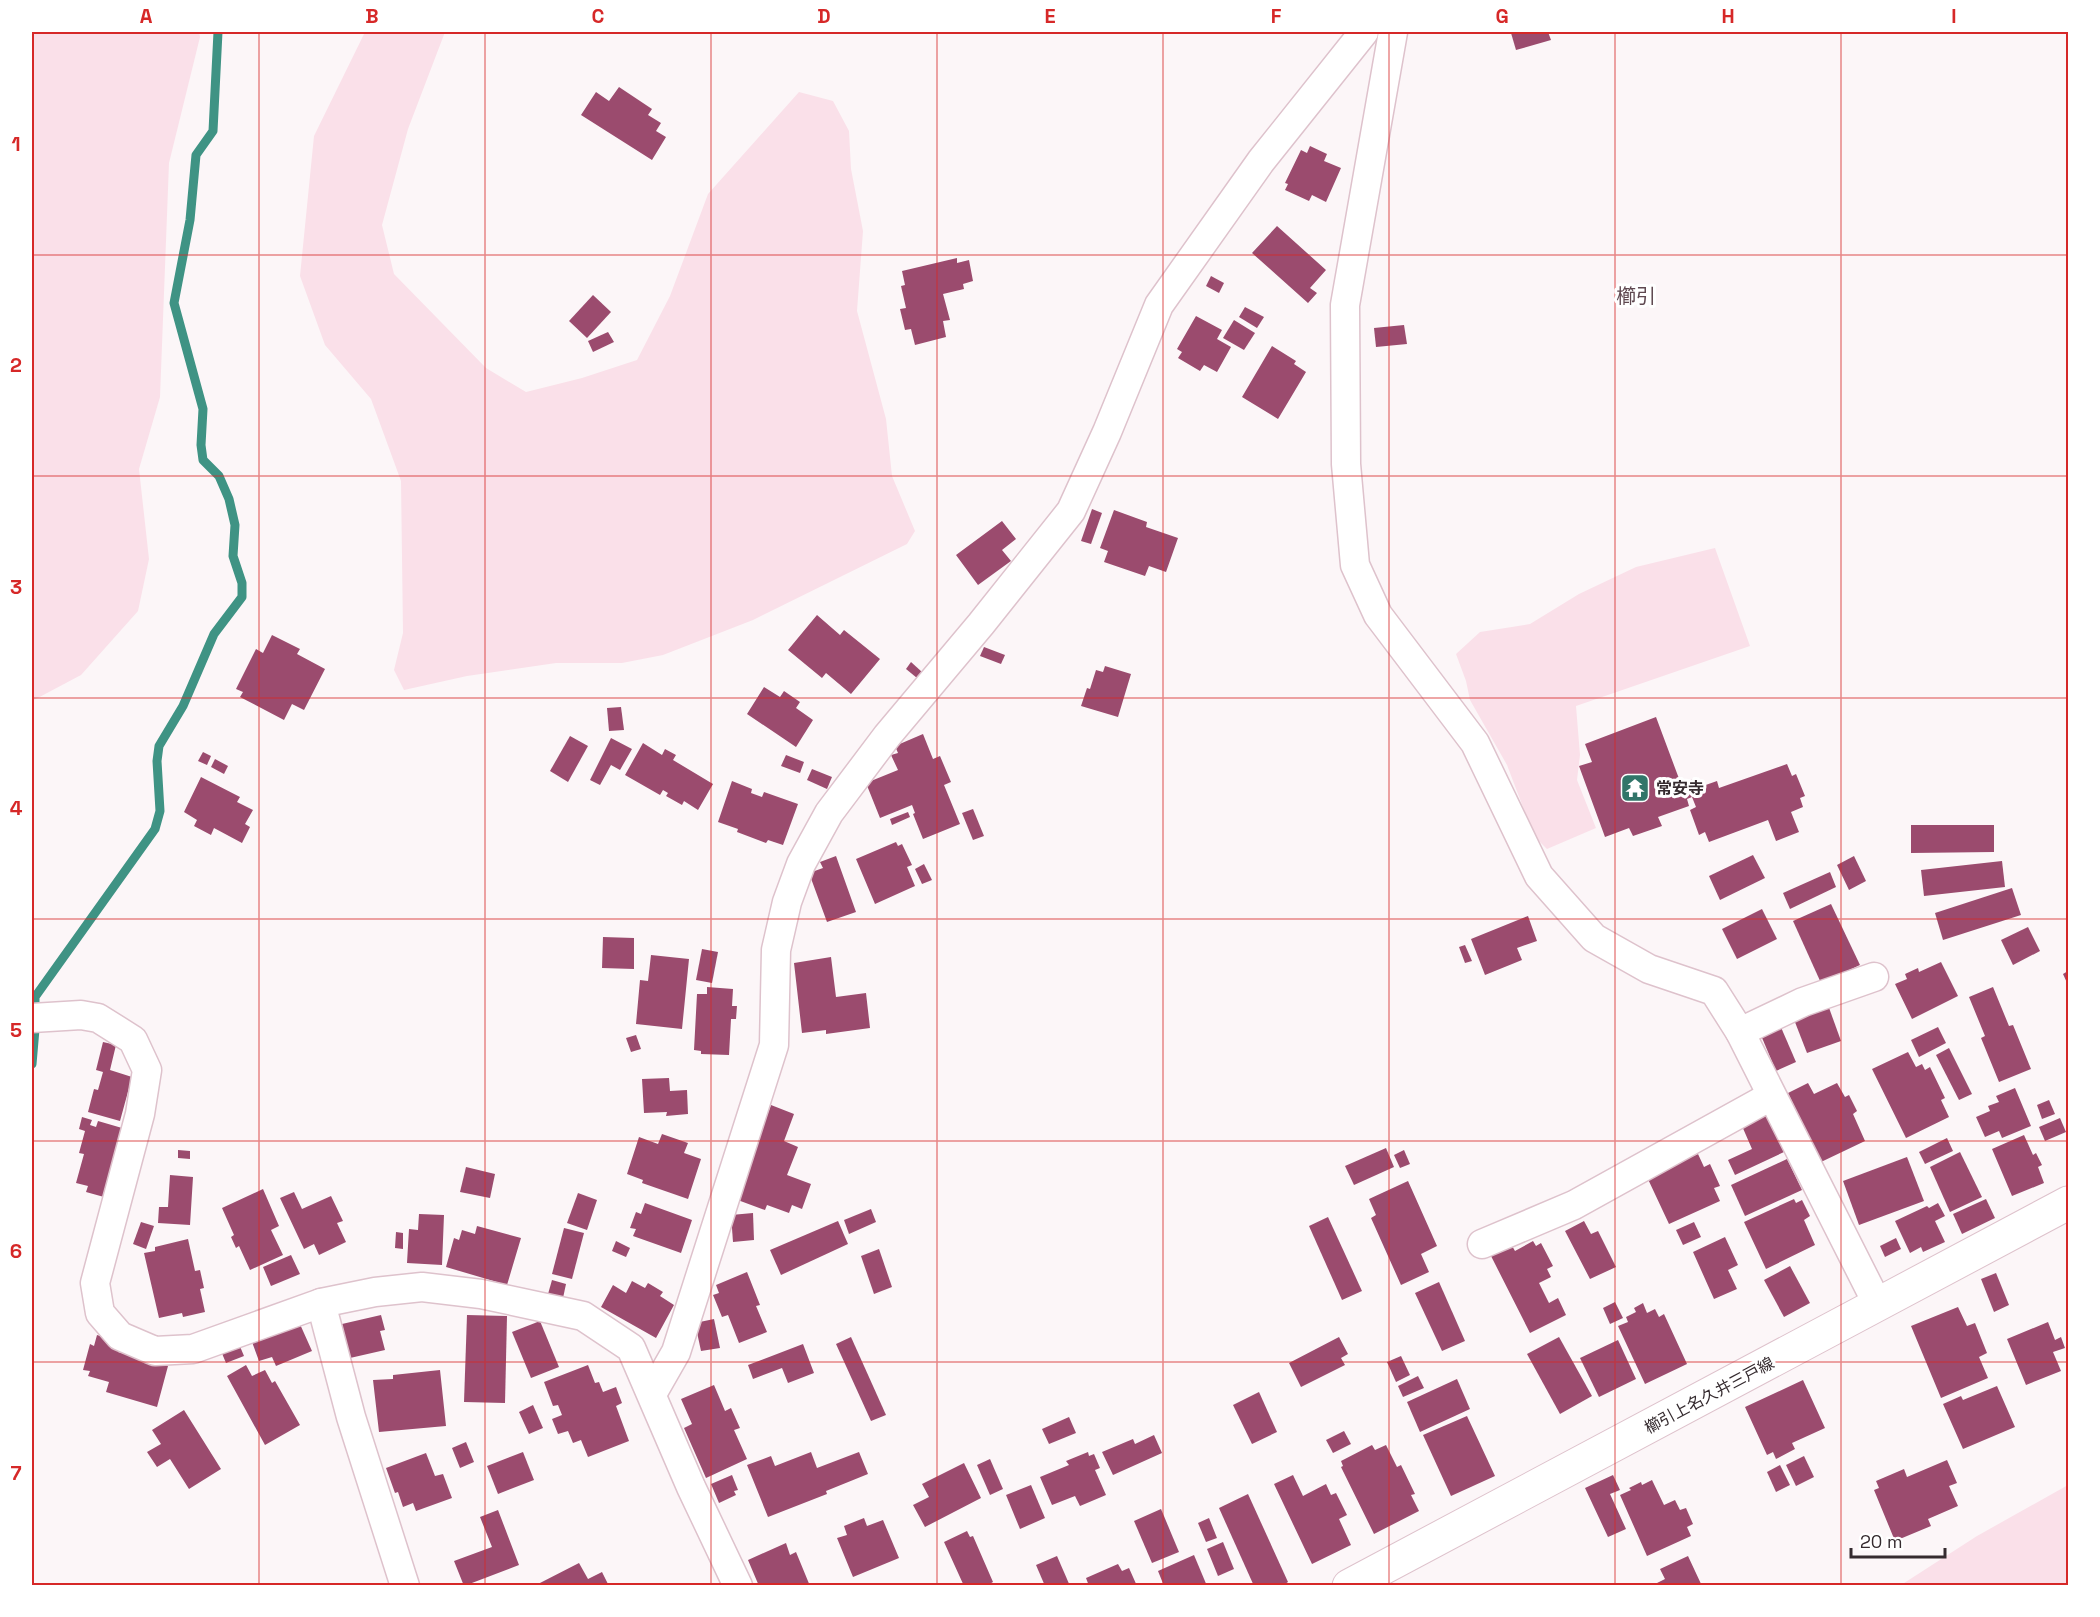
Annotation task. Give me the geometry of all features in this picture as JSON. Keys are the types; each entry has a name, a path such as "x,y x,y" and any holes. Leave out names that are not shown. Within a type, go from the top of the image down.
{"main road":[{"name":"櫛引上名久井三戸線","path":"1349,1586 2068,1203"}],"street":[{"path":"652,1394 676,1352 774,1045 777,950 787,902 801,864 829,813 880,745 1071,511 1107,432 1159,305 1261,161 1364,32"},
{"path":"1393,32 1344,305 1346,464 1355,565 1378,615 1475,743 1539,876 1594,938 1649,969 1714,991 1740,1032 1878,1305"},
{"path":"1740,1032 1803,1002 1874,977"},
{"path":"32,1018 81,1015 98,1018 133,1040 147,1070 140,1114 96,1283 100,1313 120,1336 155,1351 193,1349 321,1303 375,1292 422,1287 481,1294 583,1317 631,1348 691,1487 738,1586"},
{"path":"1482,1244 1574,1205 1771,1096"},
{"path":"321,1303 351,1417 405,1586"}],"shaded area":[{"path":"32,32 199,32 200,37 169,163 160,397 139,469 149,559 138,611 81,675 32,701"},
{"path":"365,32 445,32 408,129 382,225 394,274 486,368 526,392 582,378 637,360 670,296 708,194 799,92 833,101 849,131 851,169 863,231 857,311 886,419 892,476 915,531 907,544 753,620 663,655 622,663 556,663 467,676 404,690 394,670 403,633 401,481 371,399 325,345 300,276 314,136"},
{"path":"1715,548 1750,646 1576,706 1580,755 1577,780 1596,828 1547,849 1534,836 1507,765 1470,700 1456,654 1480,632 1530,624 1579,594 1636,567"},
{"path":"2068,1485 2068,1585 1901,1585 1977,1536"}],"building":[{"path":"1548,32 1551,40 1516,50 1511,33"},
{"path":"619,87 652,109 648,115 661,123 656,131 666,137 652,160 581,115 596,92 609,101"},
{"path":"1310,146 1327,154 1324,161 1341,168 1326,202 1312,195 1309,201 1285,190 1288,184 1285,183 1301,150 1307,153"},
{"path":"1277,226 1326,270 1310,288 1317,293 1308,303 1252,253"},
{"path":"957,258 957,263 969,260 973,281 963,284 964,289 943,294 950,320 943,321 946,337 915,345 911,329 905,330 900,309 906,308 901,286 905,285 902,271"},
{"path":"1211,276 1224,283 1219,293 1206,286"},
{"path":"593,295 611,312 587,338 569,321"},
{"path":"1245,307 1264,317 1257,328 1239,317"},
{"path":"1196,316 1222,330 1217,339 1231,347 1217,372 1204,365 1200,371 1178,358 1182,352 1177,349"},
{"path":"1234,320 1255,333 1244,350 1223,338"},
{"path":"1404,325 1407,344 1376,347 1374,328"},
{"path":"608,332 614,342 593,352 588,341"},
{"path":"1272,346 1296,361 1294,364 1306,372 1278,419 1242,397"},
{"path":"1092,509 1102,513 1091,544 1081,541"},
{"path":"1114,510 1147,522 1146,527 1178,538 1166,572 1149,566 1145,576 1104,562 1108,551 1100,548"},
{"path":"1002,521 1016,539 1002,550 1011,561 978,585 956,555"},
{"path":"817,615 840,635 844,630 880,659 851,694 826,673 822,678 788,650"},
{"path":"272,635 300,649 297,654 325,669 304,710 292,704 284,720 240,697 243,692 236,689 256,649 263,653"},
{"path":"984,647 1005,655 1001,664 980,656"},
{"path":"911,662 922,672 917,678 906,669"},
{"path":"1105,666 1131,674 1118,717 1081,706 1096,670 1103,672"},
{"path":"764,687 780,697 784,691 800,702 796,708 813,720 796,747 747,714"},
{"path":"621,707 624,730 609,731 607,708"},
{"path":"1656,717 1681,784 1697,777 1700,787 1717,781 1719,788 1787,764 1792,776 1796,774 1805,796 1800,798 1803,807 1791,812 1799,832 1776,841 1768,820 1709,842 1705,832 1699,835 1690,810 1696,807 1692,797 1687,799 1689,806 1658,817 1662,826 1633,836 1629,828 1605,837 1579,766 1592,762 1585,744"},
{"path":"923,734 933,759 940,756 951,782 944,785 960,824 923,839 913,814 915,813 912,805 880,818 866,783 898,770 891,755 898,753 895,746"},
{"path":"570,736 588,746 568,782 550,771"},
{"path":"611,738 632,749 620,770 611,765 600,785 590,780"},
{"path":"643,743 662,755 665,749 676,755 673,760 713,784 698,810 684,801 682,805 666,796 668,793 663,790 660,795 625,775"},
{"path":"203,752 211,756 207,765 198,761"},
{"path":"786,755 804,762 800,773 781,766"},
{"path":"215,759 228,766 224,774 211,767"},
{"path":"812,769 832,777 827,789 807,780"},
{"path":"201,777 240,797 237,802 253,810 245,824 250,827 242,843 214,828 211,835 194,826 197,820 184,812"},
{"path":"732,781 752,789 751,793 762,797 764,792 798,804 783,845 768,840 766,843 718,822"},
{"path":"973,809 984,836 973,840 962,813"},
{"path":"908,812 910,817 892,825 890,819"},
{"path":"1911,825 1994,825 1994,852 1911,853"},
{"path":"896,842 898,846 902,844 912,865 907,867 915,886 875,904 856,859"},
{"path":"1753,855 1765,878 1720,900 1709,876"},
{"path":"836,856 856,912 827,922 809,873 823,868 820,862"},
{"path":"1854,856 1866,881 1849,890 1837,865"},
{"path":"2002,861 2005,887 1924,896 1921,870"},
{"path":"924,864 932,880 922,884 915,869"},
{"path":"1830,872 1836,887 1790,909 1783,893"},
{"path":"2012,888 2021,915 1943,940 1935,913"},
{"path":"1831,904 1860,965 1821,983 1793,921"},
{"path":"1762,909 1777,939 1737,959 1722,929"},
{"path":"1528,916 1537,941 1517,948 1522,960 1485,975 1471,939"},
{"path":"2028,927 2040,951 2013,965 2001,940"},
{"path":"603,937 634,938 634,969 602,968"},
{"path":"1465,945 1472,961 1465,963 1459,947"},
{"path":"702,949 718,952 712,983 696,980"},
{"path":"651,955 689,959 682,1029 636,1024 640,980 648,981"},
{"path":"831,957 836,997 866,993 870,1028 826,1034 826,1030 802,1033 794,963"},
{"path":"1941,962 1958,996 1912,1019 1895,984 1907,979 1905,974 1918,968 1919,972"},
{"path":"2068,971 2068,985 2063,974"},
{"path":"707,987 733,989 732,1006 737,1006 736,1019 731,1019 729,1055 701,1054 701,1051 694,1050 697,994 707,994"},
{"path":"1993,987 2009,1026 2013,1025 2031,1069 1999,1082 1981,1038 1985,1036 1969,997"},
{"path":"1828,1005 1841,1041 1807,1053 1793,1017"},
{"path":"1780,1025 1796,1062 1776,1071 1760,1033"},
{"path":"1938,1027 1946,1043 1919,1057 1911,1040"},
{"path":"636,1035 641,1049 631,1052 626,1038"},
{"path":"103,1042 116,1045 110,1070 132,1077 120,1121 88,1112 94,1089 98,1090 103,1072 96,1070"},
{"path":"1949,1048 1972,1094 1959,1100 1936,1055"},
{"path":"1908,1052 1916,1067 1922,1064 1925,1070 1930,1067 1945,1098 1941,1100 1949,1117 1906,1138 1872,1069"},
{"path":"669,1078 670,1091 687,1090 688,1114 666,1116 667,1112 644,1113 642,1079"},
{"path":"1808,1083 1814,1094 1837,1083 1845,1097 1849,1095 1857,1111 1853,1114 1865,1141 1821,1162 1788,1093"},
{"path":"2015,1088 2031,1126 2002,1138 1999,1131 1985,1137 1976,1117 1990,1111 1988,1106 1999,1102 1996,1096"},
{"path":"2049,1100 2055,1114 2042,1119 2037,1105"},
{"path":"771,1105 794,1114 784,1141 798,1147 787,1175 811,1184 802,1209 792,1205 789,1213 767,1205 765,1210 735,1199"},
{"path":"1767,1115 1784,1152 1735,1175 1728,1160 1752,1149 1742,1126"},
{"path":"82,1117 92,1120 90,1125 96,1127 98,1121 122,1128 104,1197 86,1192 88,1186 76,1183 84,1154 79,1153 85,1131 79,1129"},
{"path":"2060,1118 2066,1132 2045,1141 2039,1127"},
{"path":"662,1134 688,1143 684,1153 701,1159 688,1199 642,1183 643,1180 627,1174 639,1137 658,1144"},
{"path":"2024,1135 2033,1155 2036,1153 2042,1165 2038,1167 2044,1183 2012,1196 1992,1149"},
{"path":"1947,1138 1953,1151 1925,1164 1919,1152"},
{"path":"1386,1148 1394,1167 1354,1185 1345,1166"},
{"path":"178,1150 190,1151 190,1159 178,1158"},
{"path":"1404,1150 1410,1164 1400,1168 1394,1155"},
{"path":"1960,1152 1982,1197 1950,1212 1930,1167"},
{"path":"1698,1154 1704,1167 1710,1164 1720,1186 1714,1188 1720,1201 1669,1224 1647,1177"},
{"path":"1907,1157 1924,1201 1859,1225 1843,1181"},
{"path":"1787,1159 1802,1190 1745,1216 1731,1185"},
{"path":"466,1167 495,1174 490,1198 460,1192"},
{"path":"170,1175 193,1177 190,1225 158,1223 159,1207 168,1207"},
{"path":"1408,1181 1437,1246 1421,1254 1429,1272 1401,1285 1371,1218 1376,1215 1369,1199"},
{"path":"263,1189 279,1226 271,1230 283,1255 250,1270 239,1246 236,1248 231,1237 234,1235 222,1208"},
{"path":"294,1192 302,1209 331,1196 343,1221 337,1223 346,1242 319,1255 314,1244 304,1249 280,1198"},
{"path":"578,1193 597,1200 587,1230 567,1223"},
{"path":"1794,1199 1796,1203 1802,1200 1810,1216 1804,1220 1815,1245 1766,1269 1744,1222"},
{"path":"1986,1199 1995,1218 1962,1234 1953,1214"},
{"path":"645,1203 692,1220 681,1253 633,1236 636,1229 630,1228 636,1212 641,1214"},
{"path":"1938,1203 1945,1216 1935,1221 1945,1242 1923,1252 1921,1247 1910,1253 1895,1221"},
{"path":"871,1209 876,1222 849,1234 844,1220"},
{"path":"753,1213 754,1240 733,1242 731,1215"},
{"path":"419,1214 444,1215 442,1265 407,1263 409,1229 418,1230"},
{"path":"1328,1217 1362,1291 1342,1300 1309,1226"},
{"path":"838,1221 848,1244 781,1275 770,1250"},
{"path":"1584,1221 1591,1234 1598,1231 1616,1267 1590,1279 1565,1231"},
{"path":"141,1222 154,1226 146,1249 133,1244"},
{"path":"1694,1222 1701,1237 1683,1245 1676,1230"},
{"path":"477,1226 521,1238 507,1285 446,1267 454,1238 459,1240 462,1230 475,1234"},
{"path":"564,1228 584,1233 572,1279 552,1274"},
{"path":"396,1232 403,1233 403,1249 395,1248"},
{"path":"1725,1237 1738,1265 1728,1270 1737,1289 1714,1299 1693,1252"},
{"path":"1896,1238 1901,1249 1885,1257 1880,1246"},
{"path":"188,1239 195,1271 200,1270 204,1288 200,1289 205,1312 183,1317 182,1313 159,1318 144,1253 155,1251 155,1247"},
{"path":"616,1241 630,1248 626,1257 612,1251"},
{"path":"1533,1241 1536,1246 1541,1243 1553,1266 1547,1269 1551,1277 1539,1283 1549,1303 1558,1298 1566,1315 1530,1333 1490,1254 1511,1244 1515,1251"},
{"path":"879,1249 892,1287 874,1294 861,1256"},
{"path":"291,1255 300,1274 271,1286 263,1267"},
{"path":"1790,1266 1810,1303 1784,1317 1764,1280"},
{"path":"747,1272 760,1305 756,1306 767,1332 739,1343 728,1315 722,1317 713,1295 719,1293 716,1285"},
{"path":"1996,1273 2009,1305 1994,1312 1981,1279"},
{"path":"552,1280 566,1284 563,1298 548,1294"},
{"path":"632,1281 645,1288 648,1283 663,1292 660,1296 674,1305 656,1338 601,1307 613,1285 626,1293"},
{"path":"1439,1282 1465,1341 1442,1351 1415,1293"},
{"path":"1615,1302 1623,1318 1610,1324 1603,1308"},
{"path":"1643,1303 1647,1313 1655,1309 1659,1317 1664,1314 1687,1364 1645,1384 1618,1326 1628,1322 1626,1317 1636,1312 1634,1308"},
{"path":"1958,1307 1967,1326 1975,1323 1987,1353 1979,1357 1988,1378 1941,1398 1911,1326"},
{"path":"381,1315 385,1330 380,1331 385,1350 350,1358 342,1324"},
{"path":"467,1315 507,1316 505,1403 464,1402"},
{"path":"714,1319 720,1348 701,1351 695,1323"},
{"path":"540,1321 559,1367 531,1378 512,1332"},
{"path":"299,1322 312,1351 276,1366 272,1357 259,1361 252,1342"},
{"path":"2048,1322 2055,1340 2061,1337 2065,1348 2053,1352 2061,1371 2026,1385 2007,1339"},
{"path":"97,1335 118,1341 118,1352 168,1366 157,1407 106,1392 109,1382 88,1376 90,1371 83,1370 90,1344 94,1346"},
{"path":"851,1337 886,1415 871,1421 836,1344"},
{"path":"1339,1337 1348,1354 1341,1358 1345,1365 1301,1387 1289,1363"},
{"path":"1559,1337 1592,1396 1560,1414 1527,1354"},
{"path":"1618,1340 1636,1379 1599,1397 1580,1358"},
{"path":"239,1344 244,1356 226,1363 221,1351"},
{"path":"803,1344 814,1373 788,1383 782,1368 753,1379 748,1365"},
{"path":"1401,1356 1410,1375 1396,1382 1387,1362"},
{"path":"246,1365 252,1376 265,1370 272,1383 275,1381 300,1425 265,1445 227,1376"},
{"path":"588,1365 595,1383 599,1382 603,1392 616,1387 622,1403 616,1406 629,1441 588,1457 581,1440 573,1443 568,1431 558,1434 552,1419 562,1415 558,1405 553,1406 544,1382"},
{"path":"440,1370 446,1426 379,1432 373,1380 393,1379 393,1375"},
{"path":"1418,1376 1424,1388 1403,1397 1398,1386"},
{"path":"1457,1379 1470,1409 1420,1432 1407,1402"},
{"path":"1803,1380 1825,1428 1792,1443 1795,1449 1776,1459 1773,1452 1767,1455 1745,1407"},
{"path":"714,1385 725,1411 731,1408 740,1428 734,1430 747,1459 706,1478 684,1428 692,1424 681,1399"},
{"path":"1997,1386 2015,1427 1963,1449 1943,1404 1961,1396 1963,1400"},
{"path":"1259,1392 1277,1432 1252,1444 1233,1405"},
{"path":"533,1405 543,1428 529,1434 519,1412"},
{"path":"184,1410 221,1469 189,1489 170,1459 157,1467 147,1452 161,1444 152,1430"},
{"path":"1467,1416 1495,1476 1451,1496 1423,1435"},
{"path":"1069,1417 1076,1433 1049,1444 1042,1429"},
{"path":"1344,1431 1351,1444 1333,1453 1326,1440"},
{"path":"1154,1435 1162,1453 1113,1475 1102,1452 1133,1439 1135,1444"},
{"path":"466,1442 474,1462 460,1468 452,1448"},
{"path":"1372,1445 1375,1450 1386,1445 1397,1467 1401,1465 1415,1494 1411,1495 1419,1511 1374,1534 1341,1467 1343,1466 1341,1461"},
{"path":"523,1452 534,1480 498,1494 487,1466"},
{"path":"811,1452 817,1468 859,1452 868,1474 826,1491 827,1494 768,1517 747,1465 771,1456 775,1466"},
{"path":"1088,1452 1089,1456 1094,1454 1100,1468 1095,1470 1106,1495 1080,1506 1075,1496 1052,1505 1040,1477 1069,1465 1066,1461"},
{"path":"426,1453 435,1476 443,1474 452,1498 416,1511 413,1503 403,1507 386,1468"},
{"path":"1804,1456 1814,1477 1796,1486 1786,1465"},
{"path":"990,1459 1003,1489 990,1495 977,1465"},
{"path":"1947,1460 1957,1483 1949,1486 1958,1506 1928,1519 1931,1526 1895,1541 1874,1490 1879,1488 1876,1481 1904,1469 1907,1477"},
{"path":"964,1463 981,1498 925,1527 913,1505 929,1497 922,1484"},
{"path":"1780,1465 1790,1485 1776,1492 1767,1472"},
{"path":"732,1475 738,1490 734,1491 736,1495 719,1503 711,1484"},
{"path":"1293,1475 1303,1496 1326,1484 1331,1495 1336,1493 1347,1515 1339,1519 1351,1545 1312,1564 1274,1484"},
{"path":"1613,1475 1620,1490 1610,1494 1626,1529 1608,1537 1585,1488"},
{"path":"1652,1480 1664,1505 1675,1500 1680,1510 1686,1508 1693,1524 1687,1527 1691,1536 1647,1556 1620,1495 1641,1482 1642,1485"},
{"path":"1031,1485 1045,1518 1020,1529 1006,1495"},
{"path":"1248,1494 1288,1582 1282,1586 1254,1586 1219,1508"},
{"path":"1161,1509 1179,1552 1152,1563 1134,1521"},
{"path":"498,1510 519,1565 464,1586 454,1561 492,1547 480,1517"},
{"path":"864,1518 867,1526 883,1520 899,1558 853,1577 837,1538 847,1535 844,1526"},
{"path":"1209,1518 1217,1538 1206,1542 1198,1523"},
{"path":"967,1531 970,1537 973,1536 993,1582 986,1586 964,1586 944,1542"},
{"path":"1223,1542 1234,1569 1218,1576 1207,1549"},
{"path":"786,1543 790,1555 796,1552 810,1586 759,1586 748,1560"},
{"path":"1194,1555 1207,1586 1164,1586 1158,1571"},
{"path":"1057,1556 1070,1586 1045,1586 1036,1565"},
{"path":"1688,1556 1702,1586 1651,1586 1665,1579 1660,1569"},
{"path":"579,1563 588,1579 602,1572 609,1586 539,1586 538,1584"},
{"path":"1118,1564 1122,1571 1129,1568 1137,1586 1089,1586 1086,1578"}],"waterway":[{"path":"32,1064 35,997 155,829 160,811 157,761 159,746 183,706 214,634 242,597 242,583 233,556 235,525 229,499 219,476 203,460 201,445 203,409 174,303 190,220 196,155 213,131 218,32"}],"place":[{"name":"常安寺","path":"1635,788"}],"district":[{"name":"櫛引","path":"1636,296"}]}
